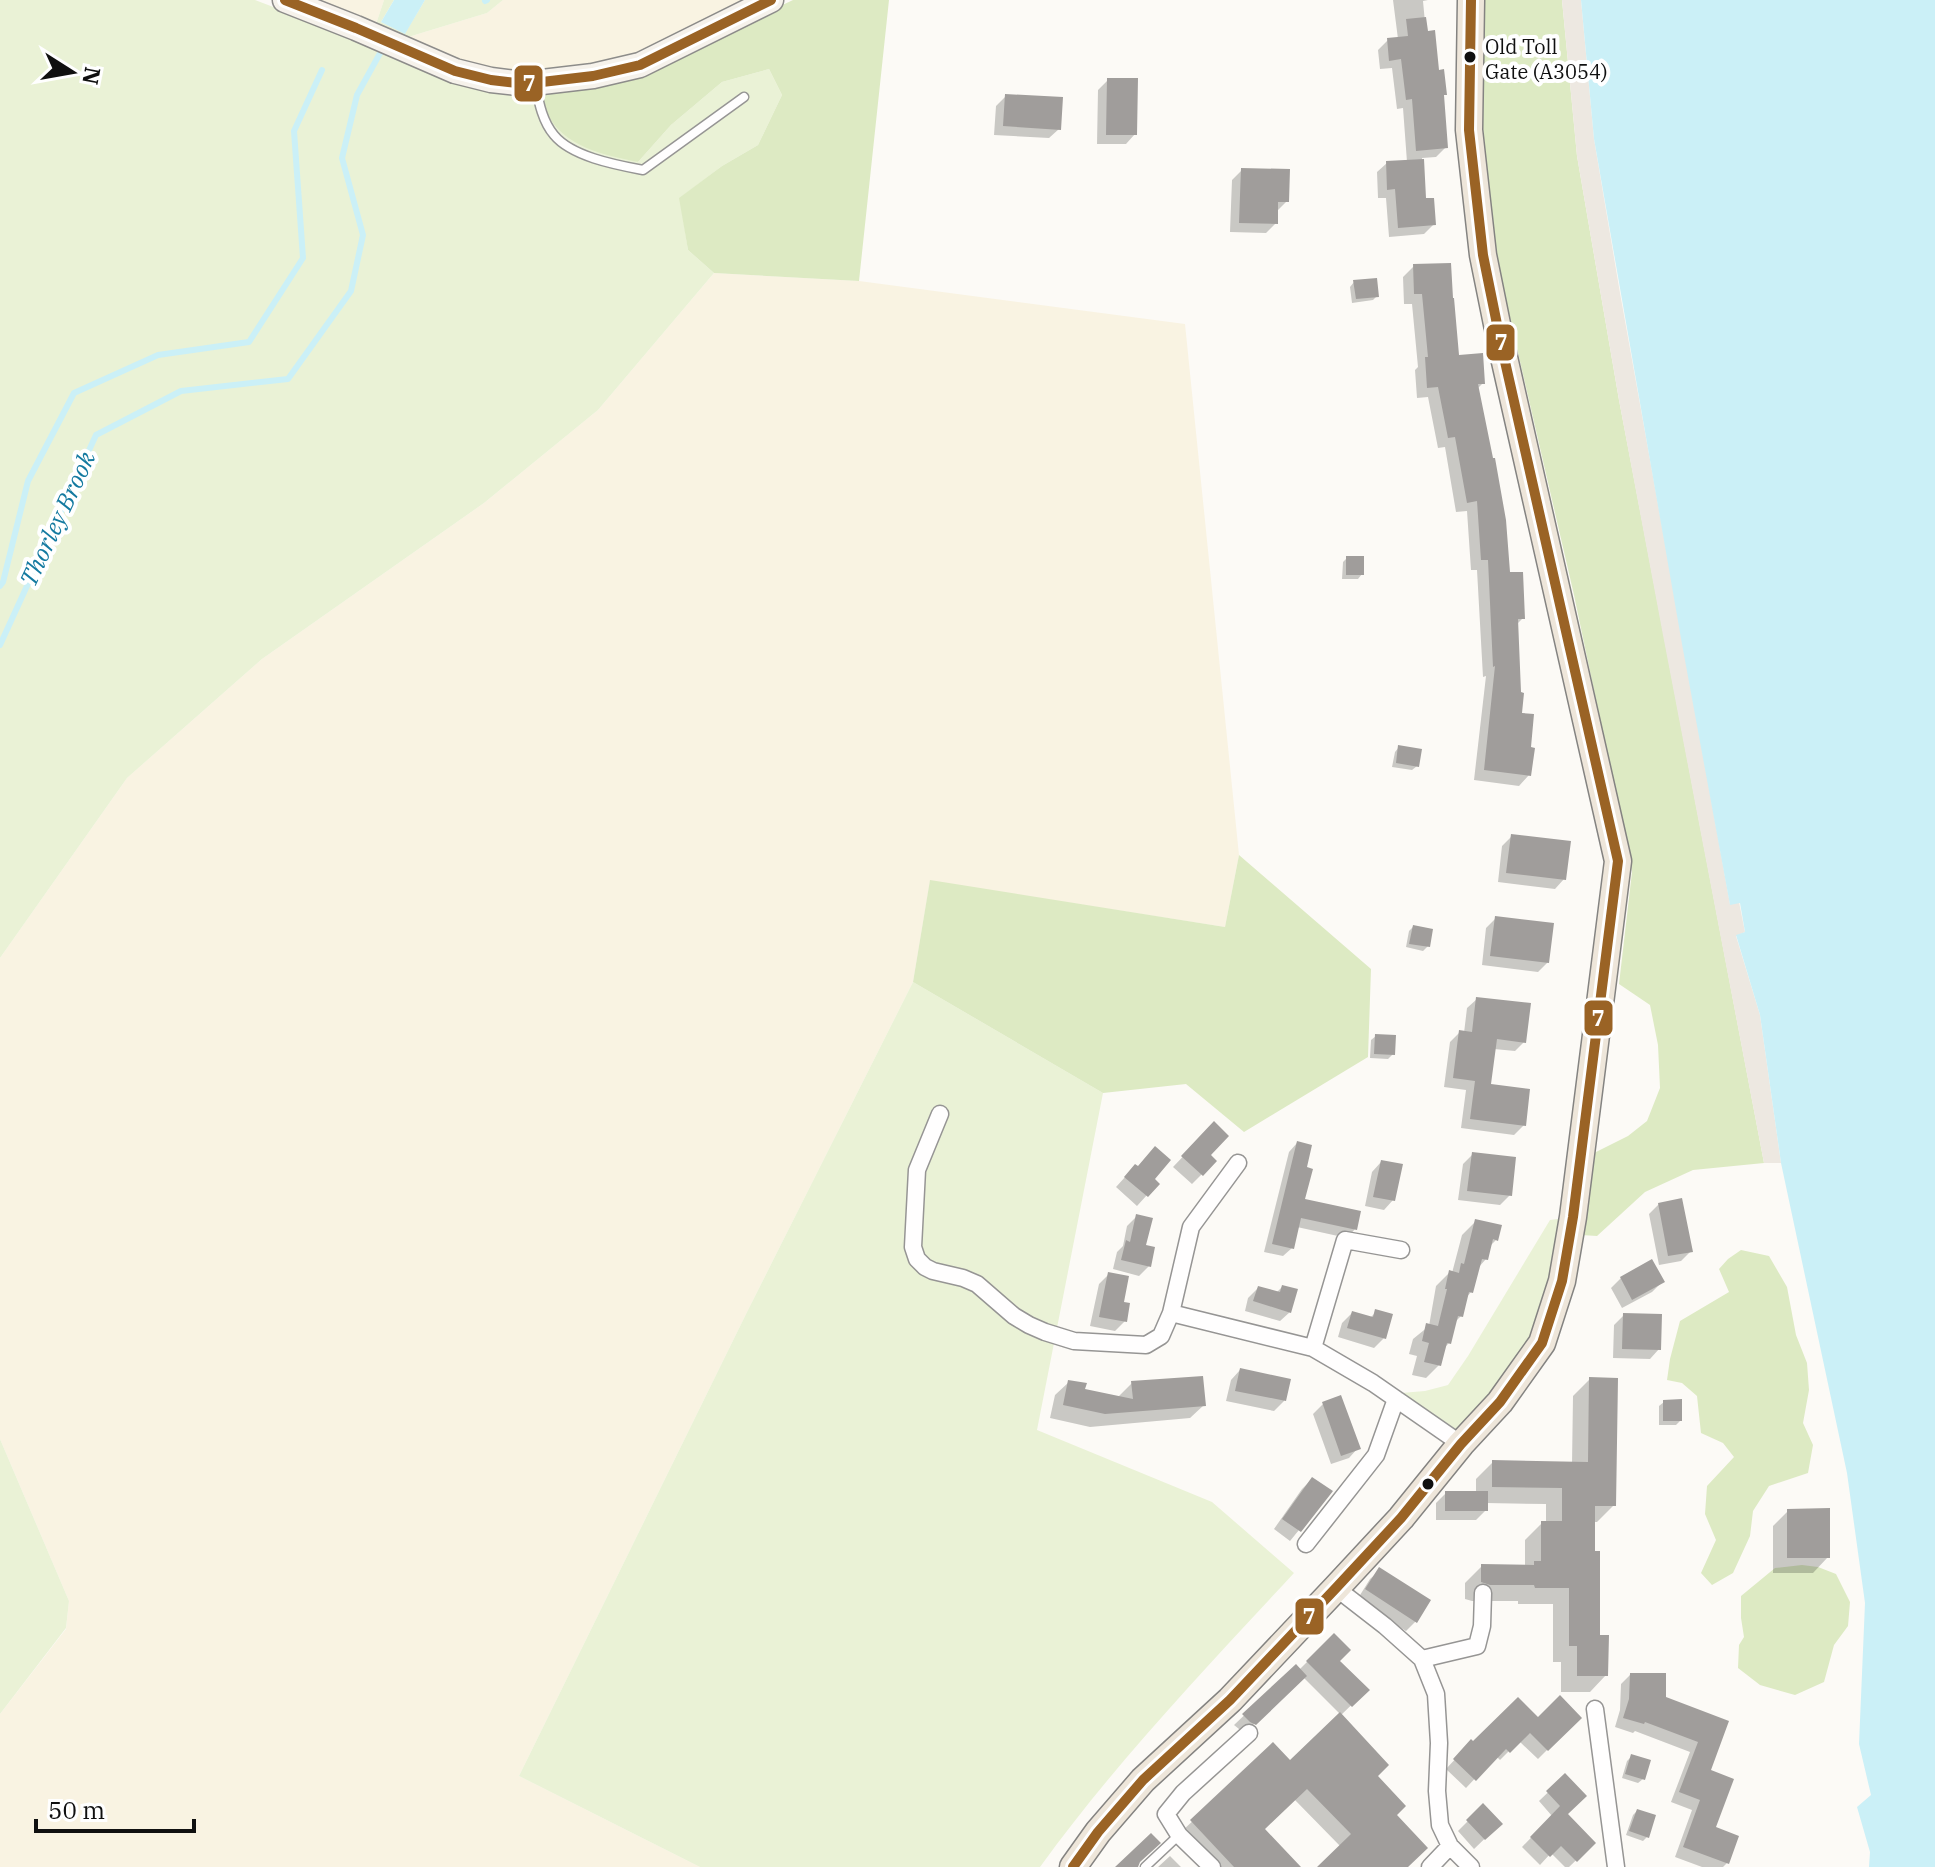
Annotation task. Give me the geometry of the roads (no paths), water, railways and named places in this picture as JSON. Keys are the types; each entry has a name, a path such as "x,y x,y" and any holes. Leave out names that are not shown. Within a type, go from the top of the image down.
{"main road":[{"path":"285,0 455,71 525,84 593,76 640,65 771,0"},
{"path":"1073,1867 1098,1832 1143,1780 1230,1700 1336,1588 1401,1518 1500,1402 1542,1343 1562,1281 1573,1217 1618,861 1483,255 1469,130 1471,0"}],"street":[{"path":"940,1114 917,1170 913,1247 917,1259 925,1267 977,1284 1021,1321 1074,1341 1146,1345 1161,1336 1171,1313 1191,1227 1238,1163"},
{"path":"1313,1348 1345,1240 1401,1250"},
{"path":"1171,1313 1313,1348 1373,1383 1461,1444"},
{"path":"1306,1544 1376,1455 1396,1399"},
{"path":"1336,1588 1422,1659 1436,1694 1440,1825 1450,1846 1471,1867"},
{"path":"1422,1659 1477,1646 1482,1626 1483,1593"},
{"path":"1595,1709 1616,1867"},
{"path":"1212,1867 1179,1835 1166,1814 1183,1793 1249,1733"},
{"path":"1430,1867 1450,1846"}],"lane":[{"path":"535,83 542,114 553,135 568,148 613,164 643,170 744,97"},
{"path":"1145,1867 1179,1835"}],"water":[{"path":"394,0 425,0 405,34 381,22"},
{"path":"1581,0 1935,0 1935,1867 1869,1867 1870,1852 1857,1807 1871,1795 1859,1744 1865,1603 1847,1473 1781,1163 1760,1015 1736,935 1745,932 1740,903 1730,905 1682,644 1594,139"}],"waterway":[{"name":"Thorley Brook","path":"0,645 96,435 181,391 288,379 351,291 363,235 342,158 357,95 384,46"},
{"path":"0,586 28,481 74,393 158,355 249,342 303,258 294,131 322,70"}],"place":[{"name":"Old Toll Gate (A3054)","path":"1470,57"}]}
